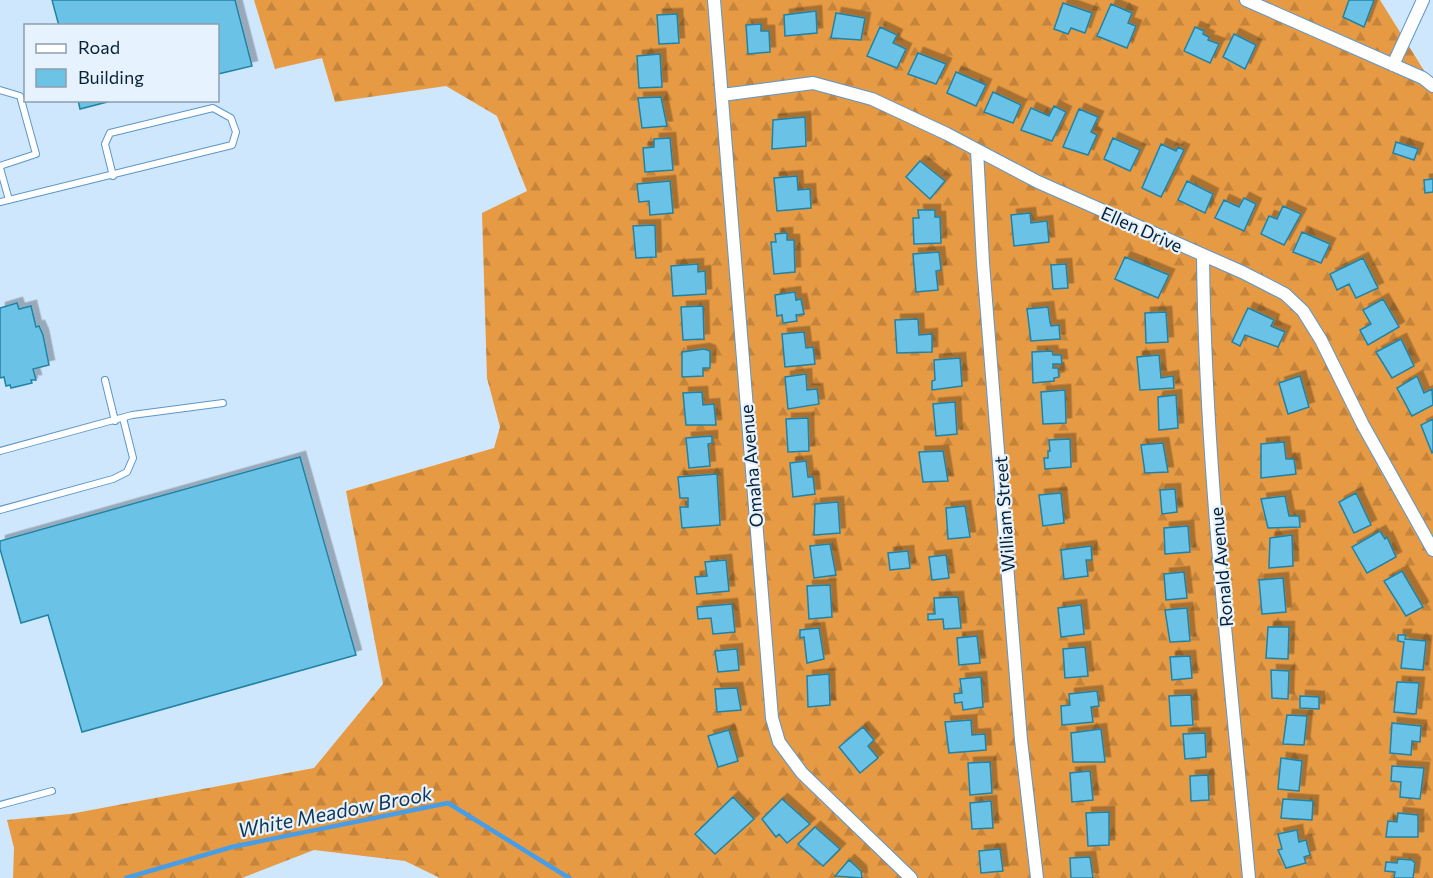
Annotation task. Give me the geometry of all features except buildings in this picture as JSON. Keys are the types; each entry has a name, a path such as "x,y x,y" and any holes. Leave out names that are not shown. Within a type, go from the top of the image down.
{"street":[{"name":"Omaha Avenue","path":"714,0 772,718 779,742 795,765 911,878"},
{"path":"1246,0 1423,78 1433,86"},
{"path":"1393,65 1423,0"},
{"name":"Ellen Drive","path":"722,95 813,83 872,99 1038,182 1285,294 1303,311 1433,550"},
{"name":"William Street","path":"977,150 983,263 1021,740 1036,878"},
{"name":"Ronald Avenue","path":"1203,255 1204,349 1214,496 1249,878"}],"lane":[{"path":"0,90 20,96 36,154 0,167 9,200"},
{"path":"0,202 113,176 232,145 236,132 231,118 213,108 110,133 105,144 113,176"},
{"path":"105,380 115,421"},
{"path":"0,451 123,418 223,403"},
{"path":"0,510 113,479 127,472 133,458 123,418"},
{"path":"0,805 52,791"}],"green space":[{"path":"254,0 1380,0 1433,85 1433,878 440,878 405,861 314,850 242,878 13,878 14,848 7,820 70,814 314,768 383,684 346,491 494,448 500,427 487,378 482,213 527,191 497,116 446,86 335,102 322,58 275,69"}],"waterway":[{"name":"White Meadow Brook","path":"126,878 232,847 448,803 569,878"}]}
